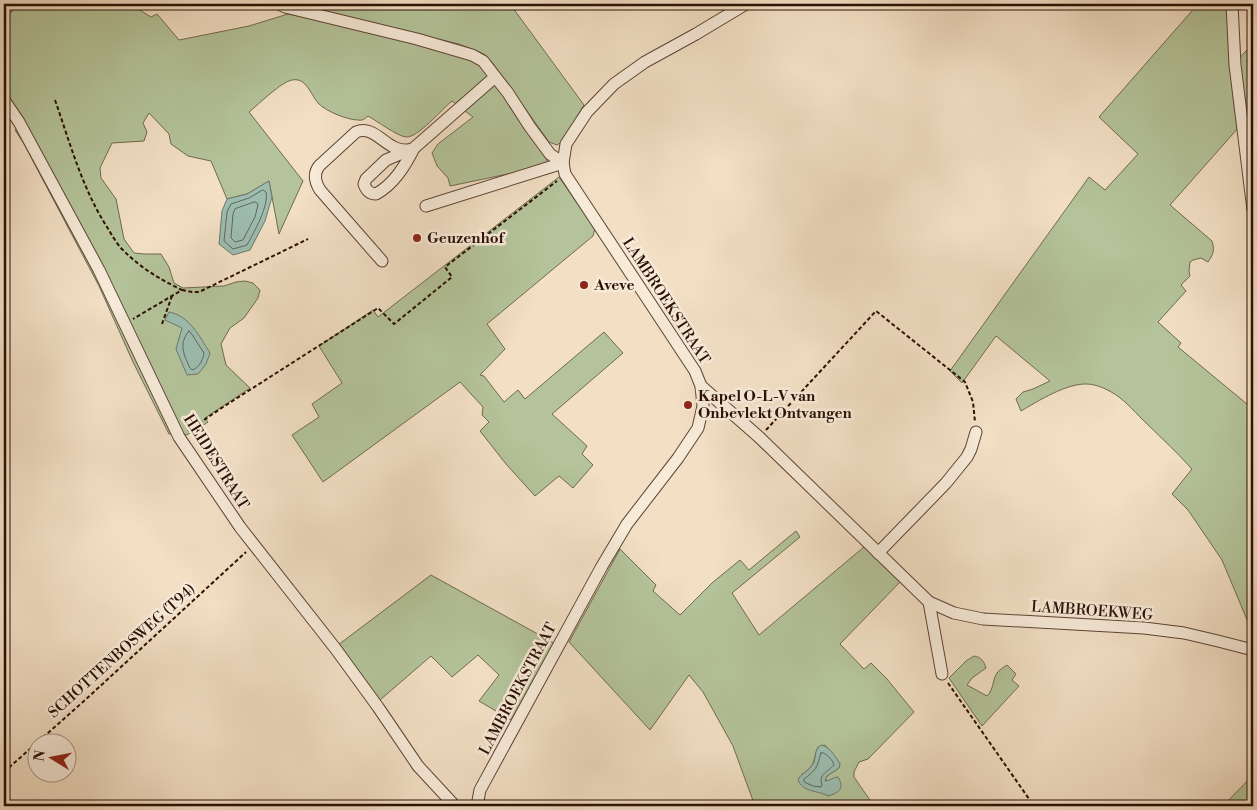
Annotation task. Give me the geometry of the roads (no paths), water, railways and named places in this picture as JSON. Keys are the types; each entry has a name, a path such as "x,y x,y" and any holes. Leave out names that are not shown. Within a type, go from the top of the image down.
{"street":[{"path":"4,10 11,4"},
{"name":"LAMBROEKSTRAAT","path":"278,4 472,55 483,61 550,154 564,169 695,371 701,386 703,406 698,428 678,458 626,524 480,790 477,806"},
{"path":"426,206 564,169 566,144 586,112 614,84 644,62 746,4"},
{"path":"1232,4 1235,65 1253,210"},
{"path":"382,261 320,190 315,180 319,166 356,132 363,130 372,133 398,149 412,149 495,77"},
{"name":"HEIDESTRAAT","path":"4,100 19,122 99,270 179,436 240,527 335,648 418,766 455,806"},
{"name":"LAMBROEKWEG","path":"701,386 759,437 929,602 954,613 983,619 1144,628 1184,633 1253,650"},
{"path":"878,553 962,464 971,449 976,432"},
{"path":"929,602 942,674"}],"water":[{"path":"269,181 272,197 265,221 250,250 233,255 219,244 222,211 227,199 247,194"},
{"path":"169,312 188,322 210,353 206,364 198,374 187,375 176,349 182,328 165,320"},
{"path":"821,745 834,755 840,764 839,768 827,776 825,781 838,777 841,784 840,790 828,796 803,787 798,779 811,766 816,752"}],"place":[{"name":"Geuzenhof","path":"417,238"},
{"name":"Aveve","path":"584,285"},
{"name":"Kapel O-L-V van Onbevlekt Ontvangen","path":"688,405"}]}
